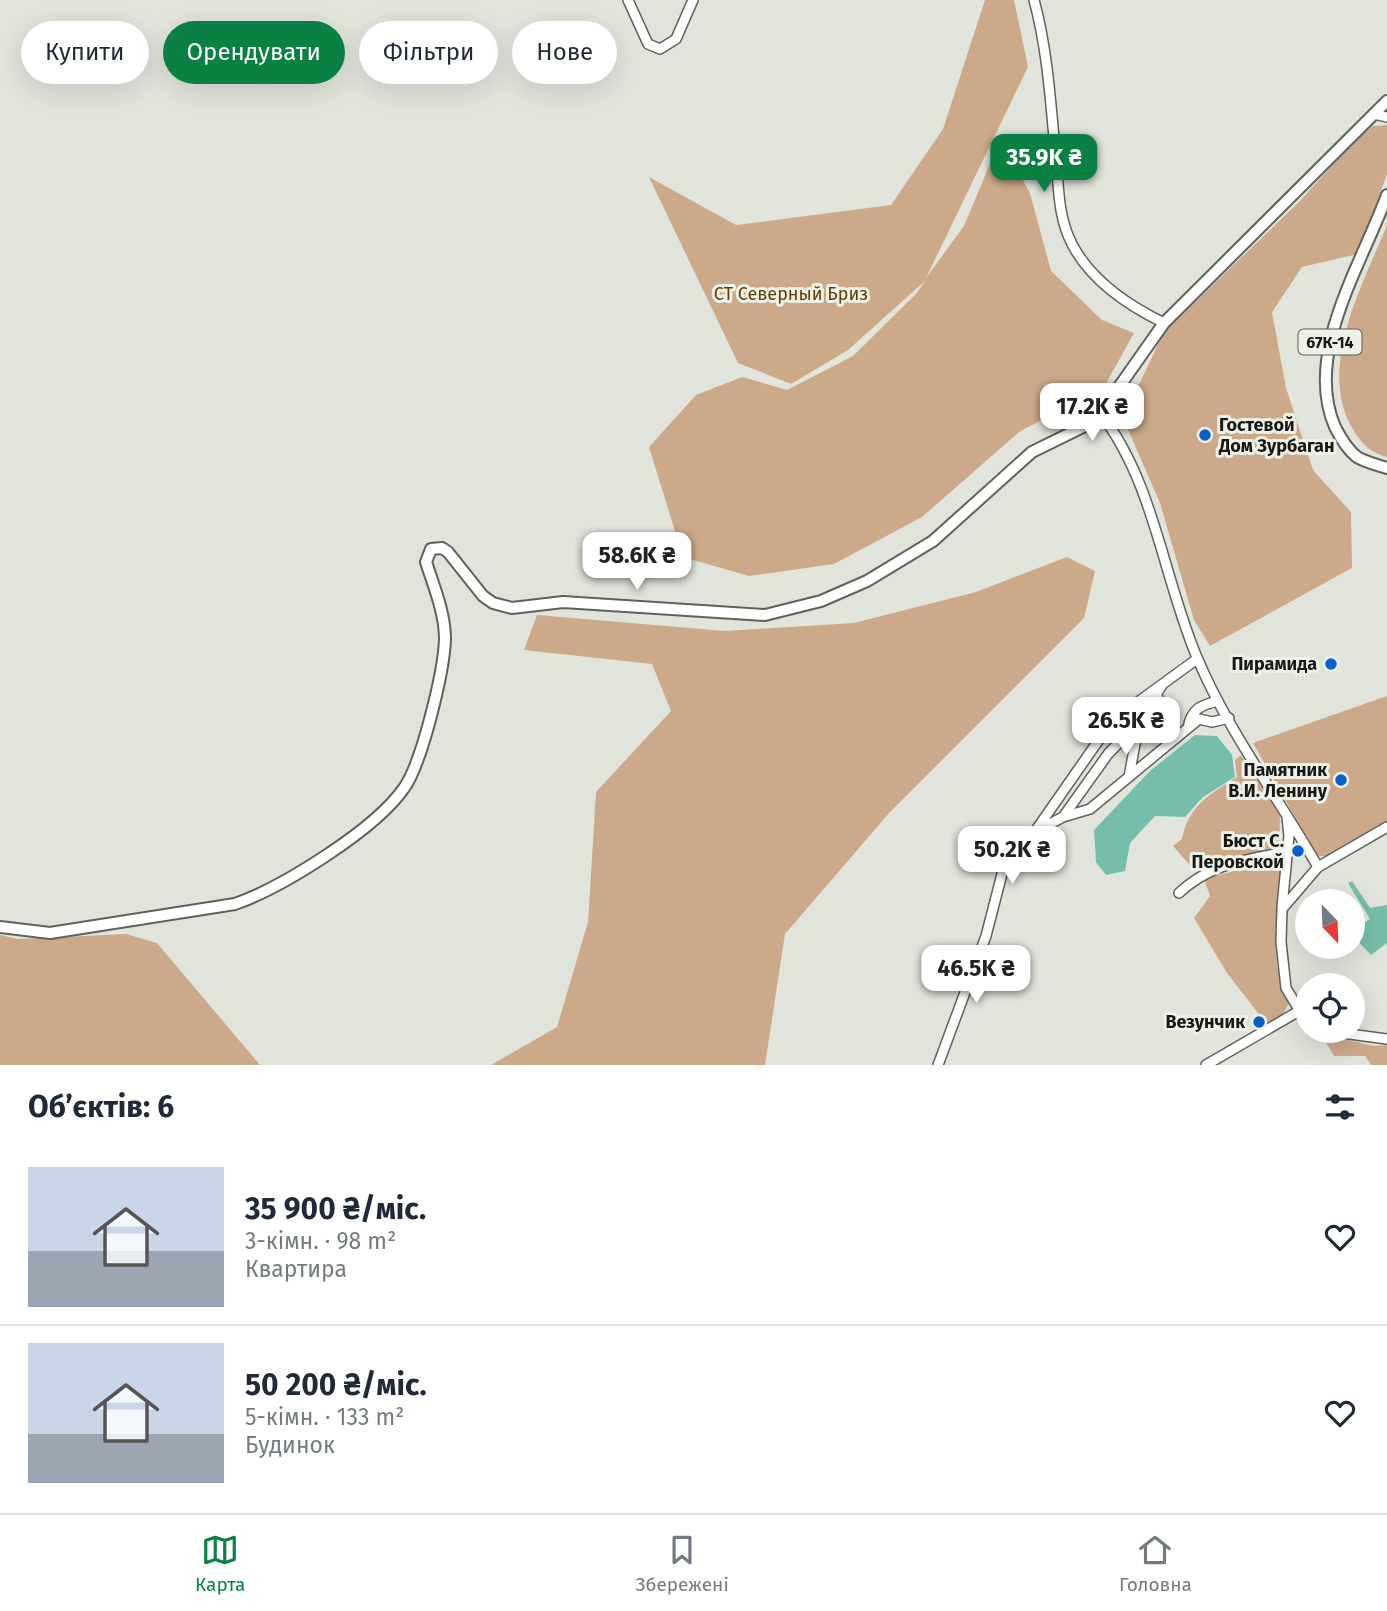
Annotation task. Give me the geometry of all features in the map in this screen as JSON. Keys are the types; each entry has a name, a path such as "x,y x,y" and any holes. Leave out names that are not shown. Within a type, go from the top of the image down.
{"main road":[{"path":"0,927 50,933 235,904 257,896 291,877 388,808 411,775 442,663 445,638 443,620 425,562 431,549 442,548 448,552 483,596 493,603 512,608 563,602 748,615 788,611 843,593 908,558 954,524 1024,459 1101,414 1164,323 1387,101"},
{"name":"67К-14","path":"1387,195 1331,340 1324,375 1327,408 1339,437 1357,457 1387,468"}],"street":[{"path":"628,0 648,44 660,49 676,39 693,0"},
{"path":"1034,0 1044,61 1060,216 1073,246 1111,291 1125,304 1164,323"},
{"path":"1374,114 1387,117"},
{"path":"1115,395 1111,416 1148,508 1198,659 1218,701 1318,867"},
{"path":"1101,414 1117,434"},
{"path":"1070,434 1102,426 1117,434"},
{"path":"938,1065 986,936 998,880 1103,734 1131,707 1198,659"},
{"path":"1063,817 1108,754 1139,722 1157,710 1163,684"},
{"path":"1188,728 1190,716 1201,705 1218,701"},
{"path":"1034,833 1063,817 1090,809 1199,719 1212,722 1229,718"},
{"path":"1129,777 1139,722"},
{"path":"1286,811 1288,851 1281,942 1286,988 1295,1004"},
{"path":"1282,909 1318,867 1387,827"},
{"path":"1180,893 1199,875 1211,869 1288,851"},
{"path":"1206,1065 1295,1013"},
{"path":"1365,1038 1387,1039"}],"green space":[{"name":"СТ Северный Бриз","path":"985,0 1014,0 1028,67 926,278 964,226 1000,140 1030,193 1051,271 1102,320 1134,333 1104,387 1019,432 922,517 834,564 749,576 683,557 649,447 696,395 742,377 787,390 853,356 915,295 926,280 848,350 791,384 738,363 649,177 736,225 891,205 943,129"},
{"path":"1387,125 1387,174 1358,254 1302,267 1272,312 1286,388 1313,470 1351,512 1352,568 1210,646 1194,620 1160,503 1123,418 1164,332 1300,201 1356,139 1373,126"},
{"path":"1387,225 1387,457 1368,447 1354,431 1343,407 1339,381 1347,327"},
{"path":"1067,557 1095,571 1084,618 890,812 785,934 765,1065 491,1065 557,1027 588,922 596,792 671,711 652,664 524,650 537,615 725,631 854,623 976,592"},
{"path":"1387,696 1387,822 1329,856 1317,856 1253,743"},
{"path":"1241,755 1280,816 1279,851 1195,871 1173,846 1182,839 1195,809 1237,777 1235,760"},
{"path":"1276,860 1281,865 1276,953 1282,987 1289,1003 1280,1019 1268,1026 1227,973 1194,918 1210,896 1204,879"},
{"path":"126,934 157,943 260,1065 0,1065 0,935 18,939"},
{"path":"1326,1043 1387,1045 1387,1065 1371,1065 1365,1056 1334,1056"}],"shaded area":[{"path":"1195,735 1217,736 1232,755 1235,777 1203,797 1185,817 1155,816 1130,843 1125,871 1106,875 1096,862 1094,830 1150,771"},
{"path":"1352,881 1357,889 1352,889 1348,883"},
{"path":"1365,900 1370,908 1387,905 1387,943 1371,955 1365,949 1365,922 1370,919 1365,911"}],"place":[{"name":"Гостевой Дом Зурбаган","path":"1205,435"},
{"name":"Пирамида","path":"1331,664"},
{"name":"Памятник В.И. Ленину","path":"1341,780"},
{"name":"Бюст С. Перовской","path":"1298,851"},
{"name":"Везунчик","path":"1259,1022"}]}
